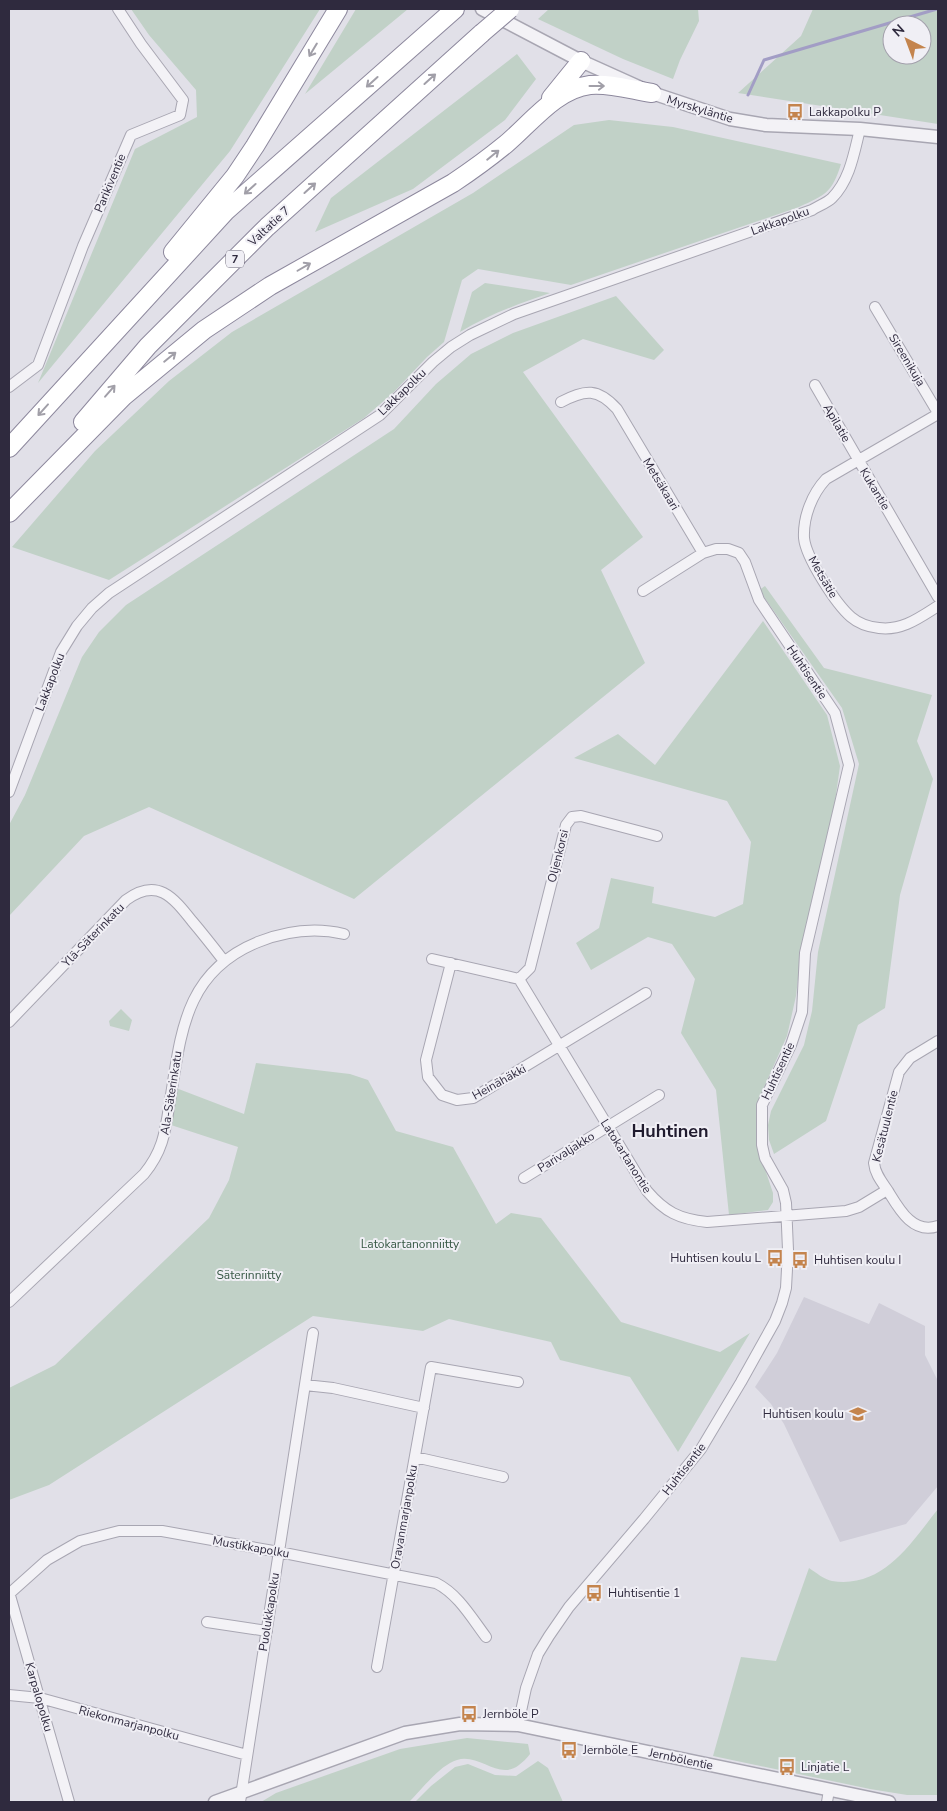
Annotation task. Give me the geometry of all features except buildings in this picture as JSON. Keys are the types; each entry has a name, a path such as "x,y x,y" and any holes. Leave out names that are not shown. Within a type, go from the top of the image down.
{"highway":[{"path":"100,347 235,176 256,146 338,9"},
{"name":"Valtatie 7","path":"9,507 148,346 267,226 510,9"},
{"path":"9,448 226,211 451,12"},
{"path":"539,114 581,61"},
{"path":"9,513 124,396 204,330 270,286 453,183 488,158 568,92 590,85 610,86 652,93"}],"street":[{"name":"Parikiventie","path":"9,387 38,365 83,246 131,135 180,115 183,100 141,44 118,9"},
{"name":"Myrskyläntie","path":"482,9 581,61 652,93 730,119 766,125 860,129 938,137"},
{"name":"Lakkapolku","path":"9,792 61,652 77,626 108,593 380,415 433,362 470,334 514,314 812,210 831,199 845,183 860,129"},
{"name":"Sireenikuja","path":"875,307 938,414"},
{"name":"Apilatie","path":"815,385 858,460"},
{"name":"Metsäkaari","path":"561,402 575,394 587,392 607,398 617,409 703,553"},
{"name":"Kukantie","path":"938,414 858,460 938,597"},
{"name":"Metsätie","path":"858,460 826,479 818,488 807,515 804,538 806,548 822,579 832,595 852,618 878,628 898,628 915,621 938,606"},
{"name":"Huhtisentie","path":"518,1726 526,1688 538,1654 569,1607 701,1449 775,1321 786,1288 788,1250 783,1190 765,1158 762,1145 762,1105 791,1045 802,1012 805,953 850,765 835,713 758,600 744,558 739,553 728,549 716,549 703,553"},
{"path":"643,591 703,553"},
{"name":"Oljenkorsi","path":"519,979 530,968 566,825 572,818 581,816 657,836"},
{"name":"Ylä-Säterinkatu","path":"9,1022 126,900 144,890 162,892 176,900 224,961"},
{"name":"Ala-Säterinkatu","path":"9,1302 131,1187 158,1156 165,1134 179,1041 186,1015 202,986 224,961 238,951 282,934 311,929 328,930 344,934"},
{"path":"432,959 519,979"},
{"name":"Heinähäkki","path":"450,963 426,1060 428,1077 442,1095 457,1100 473,1098 560,1047 646,993"},
{"name":"Latokartanontie","path":"519,979 647,1190 660,1205 672,1214 693,1221 707,1222 846,1211 859,1207 887,1190"},
{"name":"Kesätuulentie","path":"938,1041 910,1058 899,1072 874,1163 876,1173 902,1213 912,1222 926,1228 938,1226"},
{"name":"Parivaljakko","path":"524,1178 659,1095"},
{"name":"Puolukkapolku","path":"241,1797 313,1333"},
{"name":"Oravanmarjanpolku","path":"377,1667 431,1366 518,1382"},
{"path":"305,1385 333,1388 424,1408"},
{"path":"415,1457 502,1476"},
{"name":"Mustikkapolku","path":"9,1593 47,1560 80,1541 119,1531 162,1531 436,1582 457,1598 486,1637"},
{"name":"Karpalopolku","path":"9,1593 69,1802"},
{"path":"207,1622 266,1631"},
{"name":"Riekonmarjanpolku","path":"9,1695 40,1698 247,1755"},
{"name":"Jernbölentie","path":"215,1802 241,1797 405,1733 460,1724 518,1726 828,1796 889,1802"}],"shaded area":[{"name":"Huhtisen koulu","path":"804,1297 869,1324 879,1303 925,1326 925,1355 938,1381 938,1486 906,1524 840,1542 784,1424 771,1404 755,1387 777,1353"}],"green space":[{"path":"131,9 320,9 230,151 38,383 135,149 197,117 196,90 149,35"},
{"path":"356,9 408,9 305,94"},
{"path":"549,9 698,9 699,21 673,79 623,59 538,19"},
{"path":"813,9 938,9 938,124 738,93 801,36"},
{"path":"517,54 536,79 505,120 413,189 315,232 331,198"},
{"path":"609,120 673,127 841,164 831,187 821,196 799,207 571,285 478,269 462,280 444,342 393,393 364,418 109,580 12,547 95,451 169,381 232,332 473,193 574,125"},
{"path":"485,283 550,293 503,310 460,332 472,292"},
{"path":"616,296 664,350 654,360 583,339 523,372 643,537 601,570 645,663 354,899 149,807 84,836 9,916 9,825 25,795 82,657 99,632 126,605 394,429 436,384 471,354 513,333"},
{"path":"765,586 824,668 932,695 917,741 933,779 900,895 885,1008 858,1025 826,1121 774,1154 769,1140 768,1125 771,1111 804,1045 812,1011 818,952 859,764 842,708 759,590"},
{"path":"763,621 827,715 840,766 835,802 802,944 796,996 787,1036 758,1101 758,1148 773,1193 773,1202 768,1210 729,1215 716,1090 681,1033 695,979 672,944 648,937 591,970 576,943 599,928 611,878 654,887 652,903 715,917 743,904 751,842 727,801 574,758 618,734 655,765"},
{"path":"121,1009 132,1020 129,1031 110,1026 109,1021"},
{"path":"256,1063 350,1074 368,1080 396,1131 453,1147 496,1224 511,1213 541,1218 621,1322 720,1352 750,1333 678,1452 630,1377 560,1360 551,1342 449,1319 423,1331 313,1316 49,1485 9,1500 9,1388 55,1365 209,1218 229,1180 238,1147 171,1125 176,1088 244,1114"},
{"path":"938,1509 938,1795 907,1795 870,1789 713,1756 741,1657 776,1661 809,1568 823,1578 832,1581 850,1582 866,1578 881,1571 894,1561"},
{"path":"467,1738 528,1744 530,1754 519,1765 504,1770 496,1769 473,1760 457,1760 438,1772 409,1802 261,1802 276,1793 400,1749"},
{"path":"538,1761 548,1768 563,1802 415,1802 431,1786 455,1767 468,1764 495,1775 516,1776"}],"waterway":[{"path":"748,95 764,60 937,9"}],"place":[{"name":"Lakkapolku P","path":"795,112"},
{"name":"Huhtisen koulu L","path":"775,1258"},
{"name":"Huhtisen koulu I","path":"800,1260"},
{"name":"Huhtisen koulu","path":"858,1414"},
{"name":"Huhtisentie 1","path":"594,1593"},
{"name":"Jernböle P","path":"469,1714"},
{"name":"Jernböle E","path":"569,1750"},
{"name":"Linjatie L","path":"787,1767"}],"district":[{"name":"Huhtinen","path":"670,1131"}],"park label":[{"name":"Latokartanonniitty","path":"410,1244"},
{"name":"Säterinniitty","path":"249,1275"}]}
